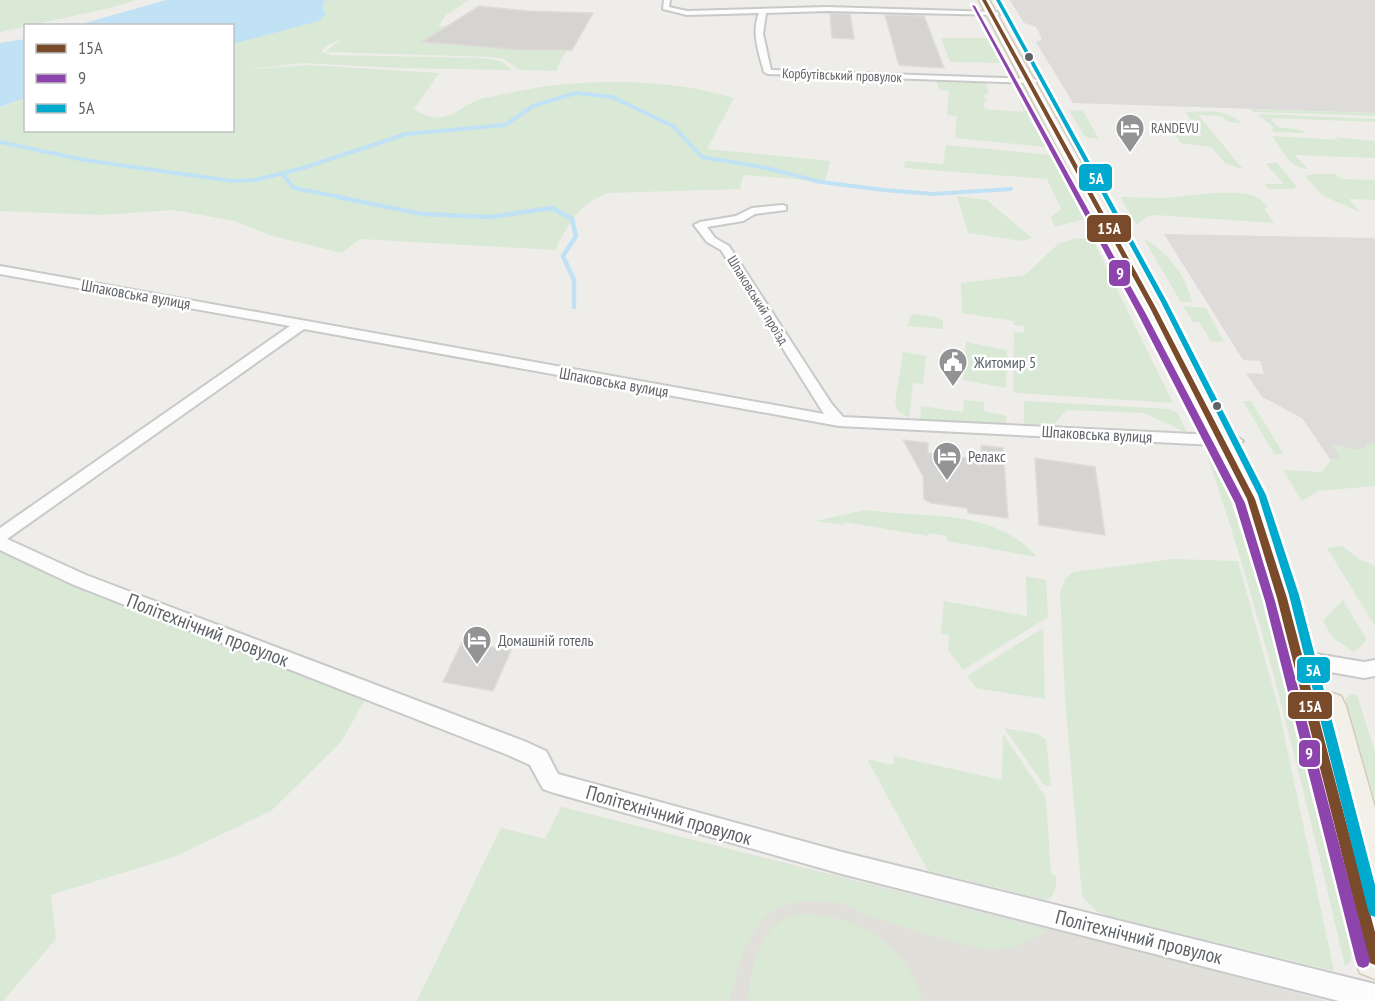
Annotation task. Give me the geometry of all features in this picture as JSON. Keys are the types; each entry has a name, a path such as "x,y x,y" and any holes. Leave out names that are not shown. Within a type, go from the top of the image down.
{"main road":[{"path":"991,7 1270,512 1298,589 1308,661 1375,957"},
{"path":"1308,661 1375,876"}],"street":[{"path":"666,2 667,10 680,13 991,7"},
{"name":"Корбутівський провулок","path":"763,10 759,19 759,37 768,72 1031,81"},
{"name":"Шпаковський проїзд","path":"782,208 752,211 739,219 699,225 711,240 725,248 825,406 839,421"},
{"name":"Шпаковська вулиця","path":"0,270 302,324 458,355 839,421 1229,441"},
{"path":"0,536 302,324"},
{"name":"Політехнічний провулок","path":"0,543 80,580 516,748 538,758 551,782 842,863 1375,997"},
{"path":"1308,661 1364,670 1375,668"}],"shaded area":[{"path":"1010,0 1375,0 1375,113 1073,103 1036,42 1042,40 1038,30 1035,26 1024,23"},
{"path":"1164,234 1375,238 1375,460 1330,459 1302,418 1262,397 1246,373 1264,374 1260,361 1243,360"},
{"path":"561,807 1177,961 1327,1001 417,1001 501,828 545,839"}],"green space":[{"path":"0,0 136,0 37,24 24,24 24,27 0,32"},
{"path":"329,0 469,0 446,15 439,26 575,39 560,61 557,71 520,70 504,59 492,57 326,52 340,40 326,46 321,52 332,55 482,58 501,61 512,70 398,68 303,63 244,70 308,65 439,73 414,109 437,118 446,117 469,104 489,97 578,83 646,83 713,92 734,98 707,149 830,161 825,181 743,175 740,189 608,193 582,209 570,223 555,250 360,239 342,253 272,236 235,221 173,210 102,215 0,211 0,108 24,98 24,132 234,132 234,44 319,21 326,13 323,12 323,2"},
{"path":"941,38 993,38 1005,63 950,62"},
{"path":"937,82 986,83 989,93 984,95 987,102 983,102 985,109 1024,112 1013,83 1047,147 955,138 957,116 947,115 949,91 939,90"},
{"path":"1019,84 1025,88 1089,210 1083,207"},
{"path":"1250,109 1375,113 1375,116 1253,112"},
{"path":"1069,110 1083,111 1099,139 1085,137"},
{"path":"1208,111 1236,118 1241,123 1228,122 1221,116 1198,115 1243,169 1226,164 1211,147 1181,143 1175,135 1202,136 1185,112"},
{"path":"1258,115 1375,119 1375,122 1270,118 1278,127 1302,130 1305,133 1274,132 1272,129 1274,127"},
{"path":"1272,136 1340,140 1335,137 1375,141 1375,158 1295,155 1308,169 1301,168 1287,157"},
{"path":"946,145 1051,155 1085,219 1055,227 1051,217 1061,209 1047,179 904,168 905,161 943,164"},
{"path":"1277,163 1297,187 1268,189 1265,184 1284,184 1266,164"},
{"path":"1335,174 1341,179 1375,180 1375,200 1349,199 1360,212 1323,196 1305,176"},
{"path":"1211,193 1243,193 1258,198 1268,208 1264,208 1274,223 1154,215 1148,216 1137,225 1120,197 1166,198"},
{"path":"957,196 987,200 1032,238 1021,241 968,233"},
{"path":"1077,238 1093,240 1173,403 1016,393 1013,390 1014,332 1024,333 1024,326 1014,325 1014,321 962,313 961,283 1025,275 1059,243"},
{"path":"1144,239 1153,244 1175,266 1181,274 1192,302 1181,302"},
{"path":"1099,241 1108,245 1134,295 1127,294"},
{"path":"1183,306 1206,308 1224,342 1211,341 1199,322 1193,322"},
{"path":"1135,311 1142,312 1196,413 1186,413"},
{"path":"912,314 936,317 943,321 943,329 907,326"},
{"path":"966,342 1007,350 1006,388 963,380"},
{"path":"903,352 926,356 923,384 913,383 909,418 898,411 895,402"},
{"path":"964,400 984,402 984,411 1006,416 1006,424 920,420 921,406 963,412"},
{"path":"1024,401 1170,409 1178,413 1187,433 1144,413 1067,410 1051,427 1024,425"},
{"path":"1243,401 1251,401 1283,453 1275,455"},
{"path":"1375,443 1375,486 1318,491 1302,501 1283,470 1322,472 1331,459 1341,459 1332,445 1356,450 1365,448 1365,444"},
{"path":"1204,446 1214,457 1226,486 1284,676 1351,954 1350,963 1345,966 1264,640"},
{"path":"866,510 958,518 980,523 1000,530 1020,541 1037,557 947,541 947,536 929,533 928,536 845,522 844,525 815,521"},
{"path":"0,543 369,693 341,742 271,811 174,857 51,895 56,939 3,1001 0,1001"},
{"path":"1342,546 1359,559 1375,566 1375,626 1327,548"},
{"path":"1174,559 1238,561 1279,710 1334,971 1108,916 1096,911 1082,896 1065,699 1060,592 1065,579 1073,572"},
{"path":"1026,576 1046,580 1048,617 963,670 948,650 949,635 941,634 944,601 1027,616"},
{"path":"1343,600 1367,640 1354,652 1333,638 1323,621"},
{"path":"1043,628 1045,699 976,688 967,676"},
{"path":"1351,694 1357,695 1375,752 1375,801 1346,703 1346,698"},
{"path":"1004,728 1038,734 1046,740 1051,786 1044,785"},
{"path":"1003,734 1046,798 1051,874 1056,876 1056,887 1051,898 1046,900 928,871 867,759 893,765 894,756 1002,780"},
{"path":"561,807 1048,930 1015,947 989,950 862,914 843,903 800,901 782,906 765,917 753,933 743,951 729,1001 417,1001 501,828 545,839"},
{"path":"802,914 842,920 877,936 905,963 922,1001 747,1001 752,972 760,946 775,925 787,918"}],"water":[{"path":"166,0 329,0 323,2 323,11 327,13 319,21 234,44 234,24 82,24"},
{"path":"24,39 24,98 0,107 0,43"}],"building":[{"path":"479,6 527,11 593,13 572,50 522,50 422,42"},
{"path":"830,14 850,14 854,39 832,38"},
{"path":"885,15 924,16 944,68 899,65"},
{"name":"Релакс","path":"903,440 928,443 928,453 982,460 981,445 1003,448 1008,518 968,513 967,508 931,503 924,499 923,476"},
{"path":"1035,458 1095,467 1105,535 1039,525"},
{"name":"Домашній готель","path":"462,642 511,650 493,691 443,682"}],"waterway":[{"path":"282,173 406,134 505,125 533,106 576,93 612,97 673,126 702,157 762,167 821,182 884,190 933,194 1011,189"},
{"path":"0,142 84,160 232,181 255,180 282,173"},
{"path":"282,173 294,188 345,198"},
{"path":"338,197 422,214 490,217 552,208 572,219 576,236 563,256 574,280 574,307"}],"transit line":[{"name":"15A","path":"984,0 1153,308 1251,499 1282,598 1375,958"},
{"name":"5А","path":"998,0 1164,302 1262,495 1294,595 1375,910"},
{"name":"9","path":"973,6 1142,314 1240,503 1270,601 1363,961"}],"place":[{"name":"RANDEVU","path":"1130,154"},
{"name":"Житомир 5","path":"953,388"},
{"name":"Релакс","path":"947,482"},
{"name":"Домашній готель","path":"477,666"}]}
